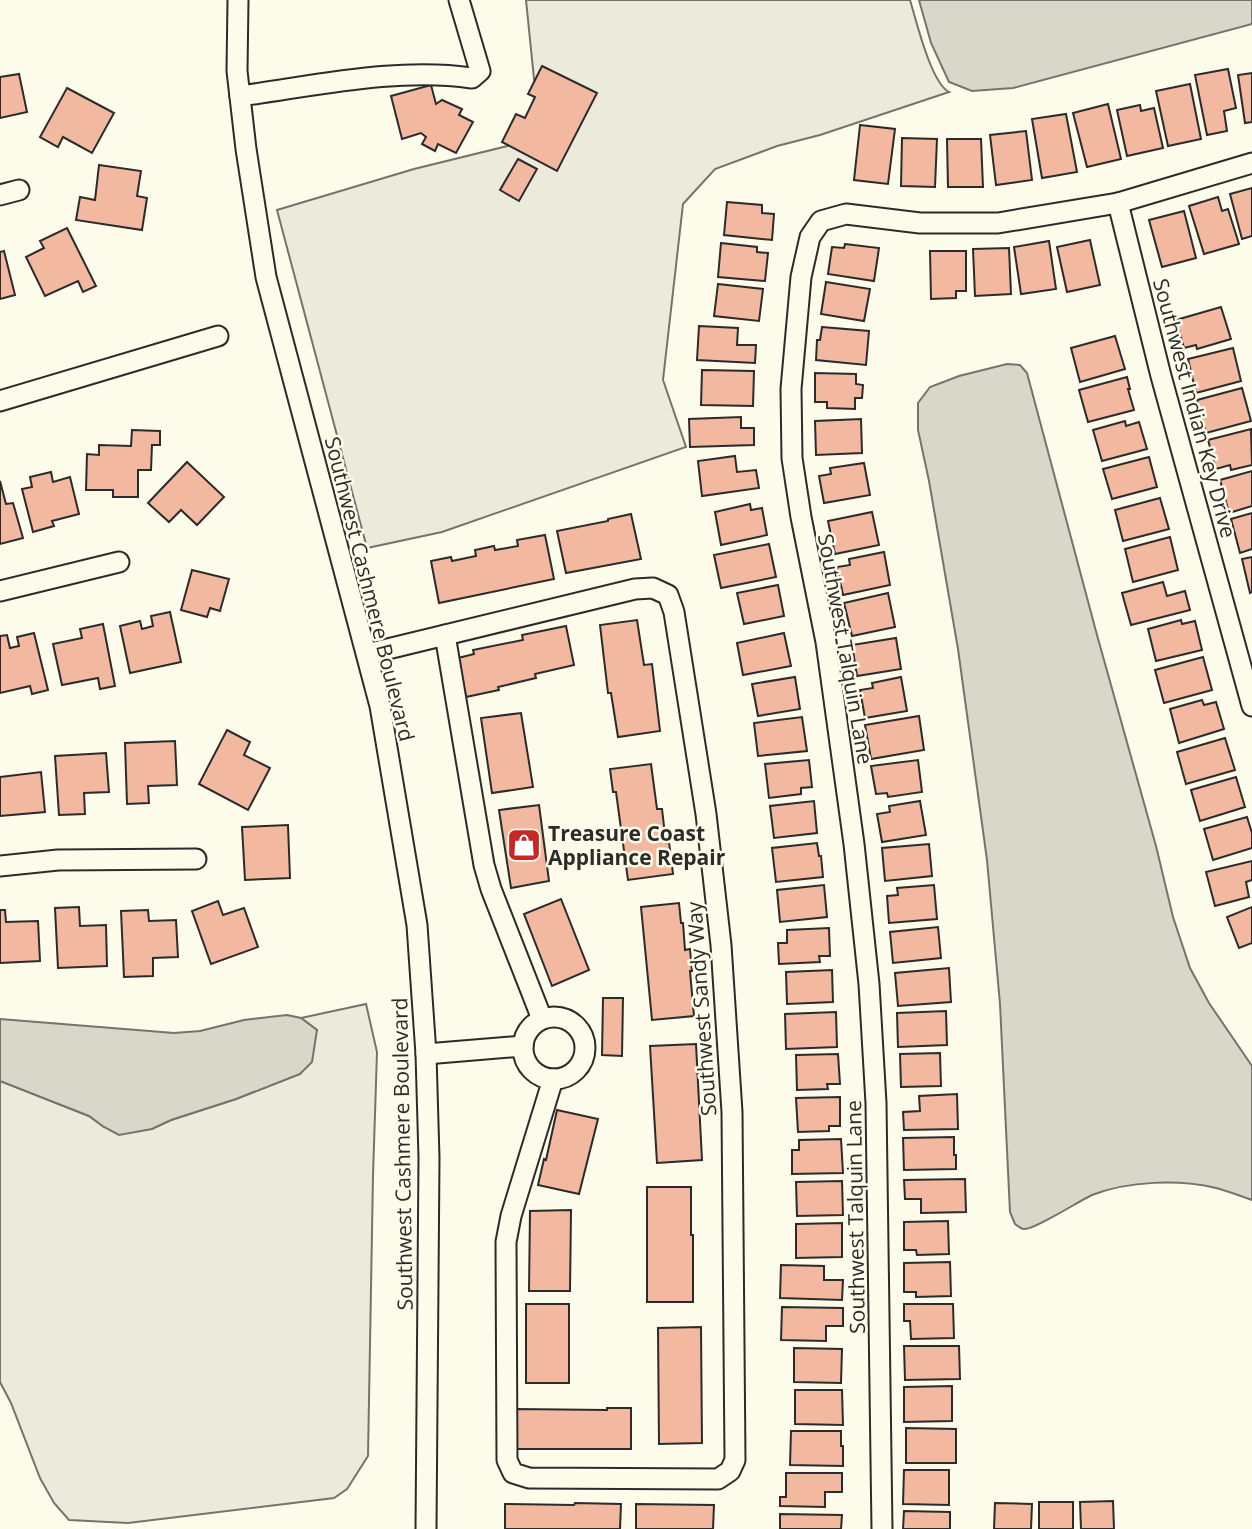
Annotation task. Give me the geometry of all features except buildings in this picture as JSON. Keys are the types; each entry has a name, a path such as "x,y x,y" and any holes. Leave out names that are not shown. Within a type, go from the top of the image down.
{"street":[{"name":"Southwest Cashmere Boulevard","path":"238,0 237,71 266,277 380,706 417,925 426,1054 429,1172 426,1529"},
{"path":"240,96 386,76 447,75 472,78 480,71 459,0"},
{"name":"Southwest Talquin Lane","path":"882,1529 877,1116 870,997 854,844 826,642 792,458 791,389 802,277 810,237 821,221 846,214 920,223 998,223 1118,203 1252,163"},
{"name":"Southwest Indian Key Drive","path":"1118,203 1161,376 1252,706"},
{"path":"0,401 218,336"},
{"path":"0,591 119,562"},
{"name":"Southwest Sandy Way","path":"367,654 635,589 653,588 668,595 674,612 706,814 721,945 732,1112 735,1460 730,1471 718,1479 529,1478 513,1473 507,1460 506,1242 511,1216 553,1079"},
{"path":"445,635 484,866 542,1019"},
{"path":"0,866 58,860 196,859"},
{"path":"554,1016 566,1019 576,1025 585,1042 586,1049 579,1067 564,1077 553,1079 538,1074 524,1057 525,1037 531,1027 542,1019 554,1016"},
{"path":"426,1054 523,1046"}],"shaded area":[{"path":"526,0 910,0 930,64 942,86 949,92 820,135 777,146 715,169 683,204 663,380 686,447 442,532 367,548 277,210 414,169 540,138"},
{"path":"919,0 1252,0 1252,24 1013,88 972,91 949,82 931,43"},
{"path":"1007,364 1020,365 1027,373 1173,917 1190,968 1209,1003 1252,1066 1252,1200 1202,1185 1154,1183 1121,1187 1092,1195 1029,1228 1023,1229 1015,1224 1010,1212 1000,1004 987,860 958,649 918,430 918,403 930,387 959,376"},
{"path":"366,1004 377,1052 368,1456 347,1489 334,1498 128,1523 69,1520 54,1503 40,1478 0,1382 0,1081 89,1116 104,1127 151,1129 300,1074 317,1030 301,1018"},
{"path":"287,1015 301,1018 317,1030 312,1062 300,1074 152,1129 119,1135 89,1116 0,1081 0,1019 174,1033 200,1031 244,1020"}],"place":[{"name":"Treasure Coast Appliance Repair","path":"524,845"}]}
